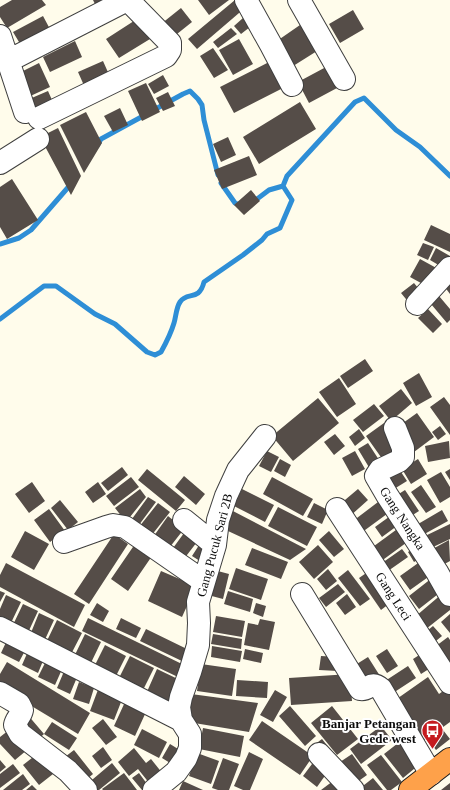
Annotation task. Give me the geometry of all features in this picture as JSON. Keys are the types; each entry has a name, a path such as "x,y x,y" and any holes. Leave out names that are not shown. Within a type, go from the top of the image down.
{"highway":[{"path":"410,790 450,759"}],"street":[{"path":"0,163 34,123 166,56 170,50 170,43 127,0 8,61"},
{"path":"246,0 292,85"},
{"path":"300,0 344,78"},
{"path":"0,36 8,61 34,123"},
{"path":"417,304 450,268"},
{"name":"Gang Nangka","path":"395,428 403,448 402,457 399,461 380,470 376,476 387,496 444,568 450,595"},
{"name":"Gang Pucuk Sari 2B","path":"154,790 176,772 186,758 190,748 190,734 182,720 180,707 181,697 198,646 198,602 203,581 215,545 218,520 226,496 238,470 266,436"},
{"name":"Gang Leci","path":"337,510 450,683"},
{"path":"184,520 215,545"},
{"path":"64,542 106,526 113,525 125,527 203,581"},
{"path":"302,594 360,689 365,689 372,685 377,685 381,689 431,774"},
{"path":"0,628 182,720"},
{"path":"0,693 19,704 22,710 15,725 20,734 68,771 86,790"},
{"path":"319,754 353,790"}],"building":[{"path":"12,0 42,0 46,5 7,28 0,17 0,7"},
{"path":"93,0 116,0 98,10"},
{"path":"198,0 229,0 209,15"},
{"path":"235,0 241,0 246,7 197,49 188,39"},
{"path":"181,8 192,22 172,38 161,24"},
{"path":"353,10 364,29 340,43 329,24"},
{"path":"43,16 51,31 22,47 13,32"},
{"path":"243,18 250,27 241,34 234,26"},
{"path":"137,19 150,39 119,58 106,39"},
{"path":"300,25 317,51 290,68 274,43"},
{"path":"231,28 237,34 218,48 213,42"},
{"path":"239,39 253,64 233,75 219,50"},
{"path":"75,41 82,57 50,72 43,57"},
{"path":"213,48 228,70 214,78 200,56"},
{"path":"103,61 111,79 86,90 78,72"},
{"path":"271,61 285,87 234,113 220,87"},
{"path":"39,63 50,87 26,98 15,75"},
{"path":"326,67 337,88 309,103 298,82"},
{"path":"163,75 169,86 154,94 148,84"},
{"path":"146,83 160,112 142,121 128,91"},
{"path":"48,91 56,109 34,117 27,100"},
{"path":"168,92 175,106 163,111 156,98"},
{"path":"300,102 316,129 259,164 243,137"},
{"path":"120,108 128,125 113,132 104,116"},
{"path":"86,112 102,143 84,173 60,125"},
{"path":"58,128 81,176 71,195 40,137"},
{"path":"228,137 236,155 221,162 213,144"},
{"path":"249,156 257,175 222,189 214,170"},
{"path":"12,179 38,220 7,239 0,227 0,187"},
{"path":"251,190 260,201 244,215 234,205"},
{"path":"431,225 450,234 450,252 424,240"},
{"path":"423,243 434,247 428,260 417,255"},
{"path":"436,248 450,256 450,265 447,270 430,260"},
{"path":"420,259 440,270 430,288 410,277"},
{"path":"450,281 450,294 444,286"},
{"path":"414,283 423,294 410,304 401,293"},
{"path":"439,296 450,309 450,320 447,323 431,304"},
{"path":"428,309 442,324 433,333 418,318"},
{"path":"365,359 373,371 348,388 340,376"},
{"path":"419,373 432,397 416,406 403,383"},
{"path":"339,378 356,404 337,417 319,392"},
{"path":"401,389 412,403 391,421 379,406"},
{"path":"444,397 450,405 450,435 430,407"},
{"path":"318,398 339,423 293,461 272,436"},
{"path":"374,404 384,416 363,432 353,420"},
{"path":"417,413 434,437 414,452 396,428"},
{"path":"384,423 401,447 383,460 366,436"},
{"path":"440,426 446,434 438,440 432,432"},
{"path":"359,429 365,438 355,446 349,437"},
{"path":"335,434 345,446 334,455 324,442"},
{"path":"449,441 450,458 428,462 425,446"},
{"path":"368,443 381,463 370,469 358,449"},
{"path":"267,451 279,457 271,472 259,466"},
{"path":"355,451 365,469 352,476 342,458"},
{"path":"280,459 291,465 285,477 274,471"},
{"path":"418,459 427,474 411,484 402,469"},
{"path":"122,467 128,475 108,491 101,483"},
{"path":"147,469 185,500 176,511 138,480"},
{"path":"399,469 407,481 394,489 386,477"},
{"path":"450,469 450,480 445,472"},
{"path":"441,472 450,487 450,497 440,503 427,480"},
{"path":"184,476 205,494 196,505 175,487"},
{"path":"131,477 139,487 114,506 106,496"},
{"path":"272,477 313,499 303,516 263,494"},
{"path":"32,482 45,501 29,513 15,494"},
{"path":"98,482 106,494 93,503 85,492"},
{"path":"421,485 436,507 426,513 411,492"},
{"path":"140,489 146,497 126,522 115,508"},
{"path":"242,489 274,505 265,522 234,506"},
{"path":"358,489 368,500 349,517 339,505"},
{"path":"405,490 419,511 408,518 394,497"},
{"path":"148,497 156,502 136,529 129,523"},
{"path":"382,499 391,511 361,533 353,521"},
{"path":"60,500 78,522 68,530 51,508"},
{"path":"158,503 170,512 151,536 139,527"},
{"path":"314,503 328,510 322,524 307,517"},
{"path":"278,507 317,527 307,546 268,526"},
{"path":"49,509 65,531 50,542 34,520"},
{"path":"231,510 306,549 290,560 228,531"},
{"path":"442,510 448,521 419,537 413,527"},
{"path":"393,514 401,523 382,537 375,527"},
{"path":"168,516 184,529 166,552 151,540"},
{"path":"450,524 450,539 431,548 425,536"},
{"path":"400,527 410,540 380,562 370,549"},
{"path":"25,531 49,544 34,570 11,557"},
{"path":"329,531 344,549 334,557 319,540"},
{"path":"184,533 197,542 180,564 168,555"},
{"path":"114,534 128,544 89,604 74,594"},
{"path":"449,540 450,561 439,567 429,551"},
{"path":"201,542 212,550 203,563 192,556"},
{"path":"135,544 152,556 128,591 111,579"},
{"path":"318,545 333,562 314,579 299,562"},
{"path":"417,546 424,556 414,562 408,552"},
{"path":"252,548 288,562 281,579 245,565"},
{"path":"402,549 408,557 388,571 382,563"},
{"path":"421,561 431,575 410,590 400,576"},
{"path":"6,563 85,605 74,627 0,587 0,575"},
{"path":"236,568 268,579 261,600 229,589"},
{"path":"328,569 337,581 326,590 317,579"},
{"path":"372,569 394,600 381,610 359,578"},
{"path":"214,570 229,574 223,599 208,595"},
{"path":"348,570 370,599 360,606 338,578"},
{"path":"161,571 196,586 182,617 148,601"},
{"path":"432,578 442,591 419,609 409,596"},
{"path":"338,584 345,592 326,607 319,598"},
{"path":"0,591 5,593 0,602"},
{"path":"228,591 253,599 250,612 224,604"},
{"path":"443,593 450,602 450,610 426,629 416,616"},
{"path":"347,594 356,607 345,615 336,603"},
{"path":"6,595 21,602 10,625 0,620 0,609"},
{"path":"97,603 109,611 103,622 90,615"},
{"path":"256,603 266,606 263,617 253,613"},
{"path":"23,604 38,611 26,637 11,629"},
{"path":"39,613 54,620 42,646 28,640"},
{"path":"450,614 450,633 441,622"},
{"path":"216,616 245,621 242,637 213,632"},
{"path":"88,618 186,666 180,678 82,631"},
{"path":"121,618 141,628 136,638 116,629"},
{"path":"260,619 275,622 269,650 244,645 248,623 258,625"},
{"path":"57,620 82,633 68,660 44,647"},
{"path":"433,626 442,636 431,645 422,635"},
{"path":"146,629 189,650 184,662 140,641"},
{"path":"85,634 101,642 88,669 72,661"},
{"path":"213,634 242,639 241,649 211,644"},
{"path":"448,637 450,640 450,669 432,649"},
{"path":"8,638 27,647 19,662 1,653"},
{"path":"105,645 126,656 113,682 92,671"},
{"path":"212,646 242,651 240,662 211,657"},
{"path":"29,649 45,656 38,673 22,665"},
{"path":"245,649 263,653 261,663 243,659"},
{"path":"387,649 398,666 387,673 376,656"},
{"path":"424,652 432,667 421,674 413,659"},
{"path":"130,656 154,668 141,694 117,682"},
{"path":"321,656 339,657 338,671 319,670"},
{"path":"368,657 380,676 364,686 352,667"},
{"path":"47,659 63,667 55,685 38,677"},
{"path":"7,662 90,713 78,734 0,687 0,674"},
{"path":"201,664 236,669 232,696 197,691"},
{"path":"408,666 416,678 393,693 385,681"},
{"path":"65,669 78,675 70,694 57,688"},
{"path":"157,669 184,682 173,707 146,694"},
{"path":"350,674 352,701 291,705 289,678"},
{"path":"428,677 439,694 450,686 450,722 417,746 391,703"},
{"path":"237,680 268,682 267,698 236,696"},
{"path":"79,682 94,688 89,704 73,699"},
{"path":"99,687 123,697 114,720 90,711"},
{"path":"275,690 287,697 273,722 260,715"},
{"path":"191,694 258,703 249,732 188,722"},
{"path":"125,702 146,712 135,736 114,726"},
{"path":"290,706 316,736 305,746 279,716"},
{"path":"332,706 358,739 337,755 311,723"},
{"path":"27,714 44,734 35,742 17,722"},
{"path":"103,719 117,737 106,745 92,728"},
{"path":"262,721 313,756 300,775 249,740"},
{"path":"52,722 77,738 69,750 44,734"},
{"path":"381,726 392,740 361,764 350,749"},
{"path":"203,728 244,736 240,757 199,749"},
{"path":"142,729 167,742 159,758 134,745"},
{"path":"9,730 27,750 15,760 0,744 0,737"},
{"path":"443,730 450,739 436,750 429,741"},
{"path":"322,739 334,754 326,760 314,745"},
{"path":"402,740 420,764 403,778 384,754"},
{"path":"170,744 183,752 175,766 162,758"},
{"path":"103,747 112,760 101,768 92,756"},
{"path":"134,748 146,763 151,759 167,779 154,789 138,769 129,776 118,762"},
{"path":"74,750 93,774 81,784 61,760"},
{"path":"249,752 263,759 250,790 243,790 234,786"},
{"path":"197,753 219,761 211,784 189,776"},
{"path":"37,754 53,774 39,785 23,765"},
{"path":"352,754 367,775 353,785 337,764"},
{"path":"381,755 402,782 391,790 387,790 367,765"},
{"path":"223,758 239,764 229,790 218,790 212,788"},
{"path":"0,760 6,767 0,772"},
{"path":"315,760 329,770 317,787 303,776"},
{"path":"112,763 120,773 99,790 90,790 86,785"},
{"path":"13,764 20,773 0,788 0,774"},
{"path":"124,773 137,790 102,789"},
{"path":"139,773 150,788 148,790 142,790 132,778"},
{"path":"23,774 30,784 22,790 3,790"},
{"path":"373,778 383,790 359,790 359,789"},
{"path":"183,781 203,790 179,790"},
{"path":"333,781 339,790 321,790"},
{"path":"450,783 450,790 441,790"},
{"path":"32,785 37,790 26,790"}],"waterway":[{"path":"152,111 190,91 202,105 204,120 218,175"},
{"path":"0,319 44,286 56,286 95,314 115,324 147,352 155,355 161,352 167,342 175,321 180,302 186,297 199,292 204,282 243,255 262,240 267,234 280,228 292,200 283,186 287,176 355,102 364,98 396,130 420,147 450,176"},
{"path":"97,146 101,139 145,115"},
{"path":"221,183 235,203 242,206"},
{"path":"0,244 19,238 31,230 71,184"},
{"path":"253,202 269,190 283,186"}],"place":[{"name":"Banjar Petangan Gede west","path":"432,750"}]}
